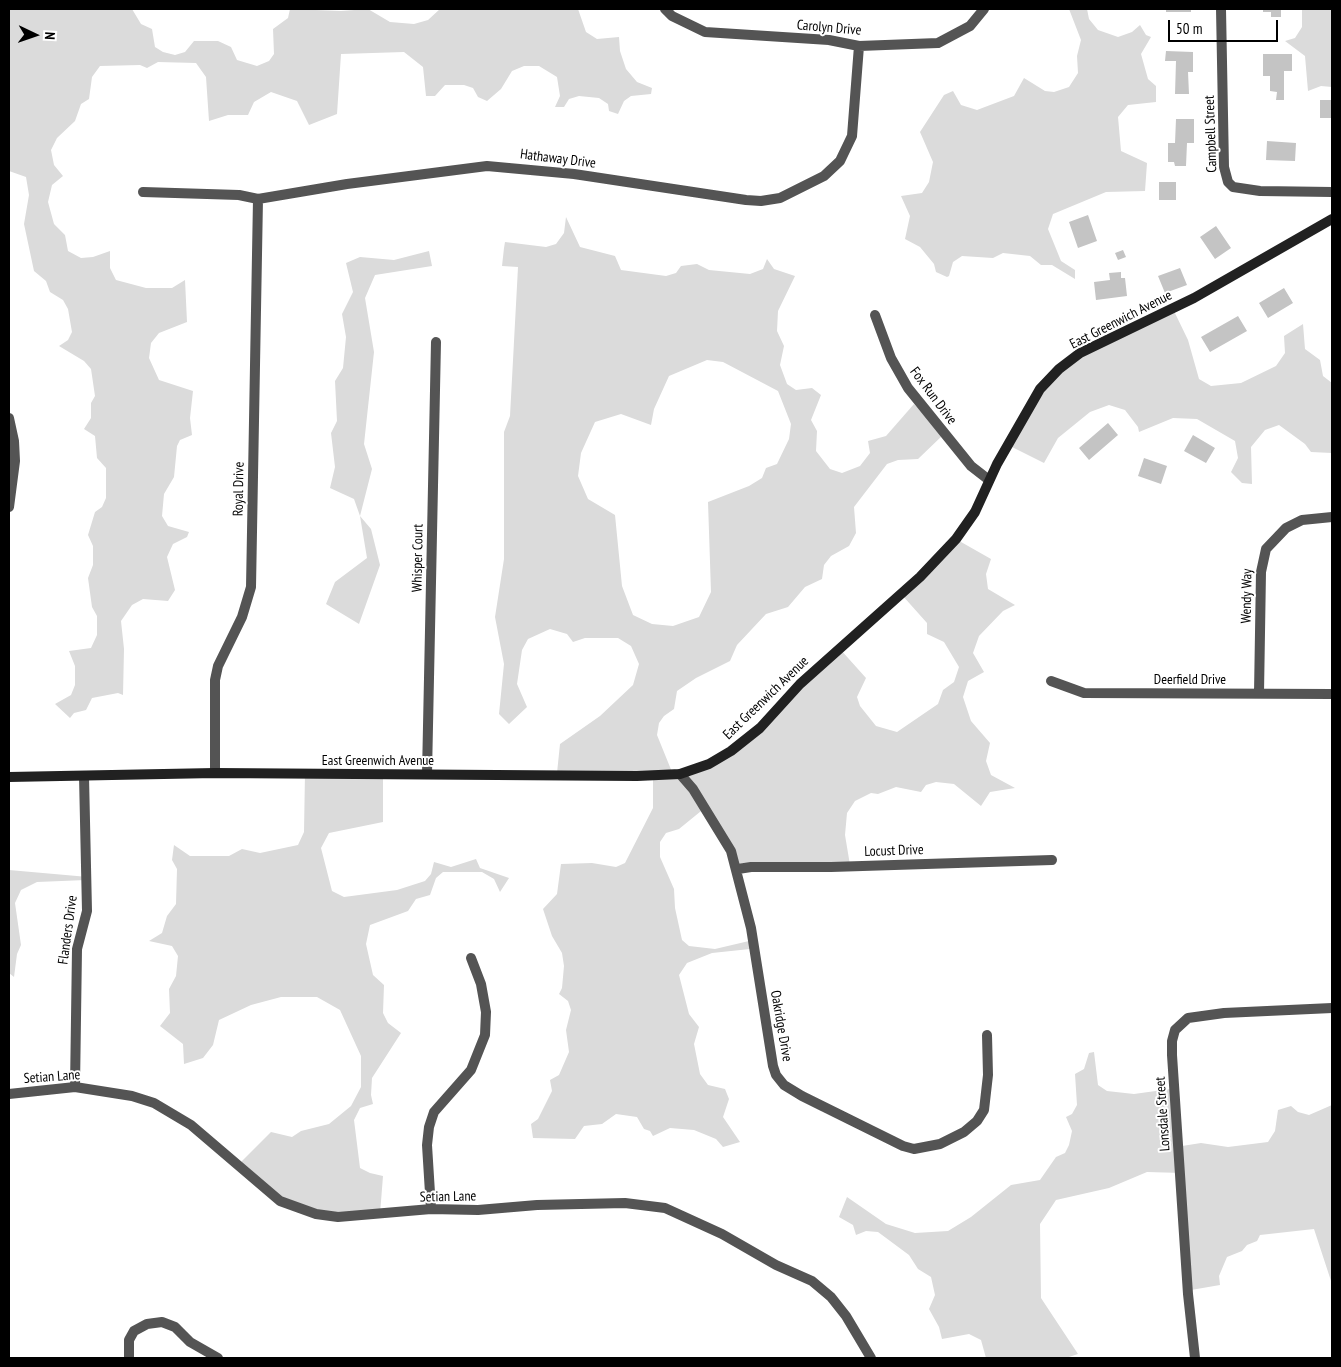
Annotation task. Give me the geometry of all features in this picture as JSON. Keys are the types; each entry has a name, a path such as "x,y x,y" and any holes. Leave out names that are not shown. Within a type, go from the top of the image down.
{"street":[{"name":"Carolyn Drive","path":"666,9 672,16 706,32 829,40 859,46 938,43 970,26 984,9"},
{"name":"Campbell Street","path":"1221,9 1224,167 1228,182 1233,187 1260,191 1332,192"},
{"name":"Hathaway Drive","path":"143,192 239,195 258,199 347,184 487,166 574,174 746,200 761,201 780,198 824,176 840,161 852,136 859,46"},
{"name":"Royal Drive","path":"215,773 216,673 242,617 251,587 258,199"},
{"name":"East Greenwich Avenue","path":"9,776 215,773 637,776 680,774 709,764 760,728 800,684 920,577 962,531 975,512 989,480 1040,389 1059,369 1080,353 1194,298 1332,219"},
{"name":"Fox Run Drive","path":"875,315 891,358 908,388 971,466 989,480"},
{"name":"Whisper Court","path":"427,774 436,342"},
{"path":"9,418 14,441 14,461 9,507"},
{"name":"Wendy Way","path":"1259,692 1261,572 1266,549 1272,539 1286,528 1302,520 1332,518"},
{"name":"Deerfield Drive","path":"1051,681 1084,693 1204,695 1259,692 1332,694"},
{"name":"Oakridge Drive","path":"680,774 694,788 732,851 738,869 751,928 773,1066 776,1075 790,1088 903,1146 914,1148 940,1144 964,1132 977,1121 984,1110 988,1075 987,1035"},
{"name":"Flanders Drive","path":"75,1087 77,949 87,910 84,776"},
{"name":"Locust Drive","path":"738,869 751,867 831,867 1052,860"},
{"path":"431,1209 427,1145 428,1127 434,1112 471,1070 485,1035 486,1012 482,984 471,958"},
{"name":"Lonsdale Street","path":"1195,1358 1188,1294 1172,1055 1172,1041 1175,1030 1188,1018 1224,1013 1332,1008"},
{"name":"Setian Lane","path":"9,1094 75,1087 132,1096 154,1103 174,1113 192,1126 280,1201 297,1209 338,1217 431,1209 478,1210 536,1205 625,1203 665,1208 722,1234 776,1265 812,1281 831,1297 846,1316 871,1358"},
{"path":"129,1358 129,1340 134,1331 147,1324 162,1322 175,1327 190,1342 218,1358"}],"shaded area":[{"path":"9,9 132,9 141,24 152,29 155,47 163,52 175,55 185,52 194,41 218,41 231,47 237,60 257,66 269,61 274,54 273,29 288,18 290,9 341,11 368,9 390,22 414,24 428,20 440,9 578,9 586,32 597,39 619,37 620,51 626,69 637,82 652,88 651,94 631,96 624,101 618,114 609,111 608,104 599,98 579,96 569,99 564,107 555,107 560,96 557,77 539,66 524,66 512,71 501,89 487,101 478,97 473,88 464,85 445,85 435,96 426,96 423,67 404,52 341,54 337,114 309,125 297,101 271,92 254,102 248,115 228,115 209,121 206,77 196,63 158,62 147,68 140,65 100,66 92,77 89,99 81,104 75,121 57,138 51,150 54,165 63,176 52,185 48,202 54,224 65,235 68,251 81,258 93,257 110,251 110,268 116,280 146,288 172,288 185,280 187,322 159,333 151,343 149,358 159,380 193,391 190,418 192,435 180,440 177,446 174,477 164,494 162,516 168,526 189,532 187,537 173,544 167,557 175,590 168,601 143,599 132,605 121,621 124,649 123,695 118,693 92,698 86,710 74,713 70,718 55,704 71,695 75,685 75,666 69,651 91,648 97,635 97,616 92,607 88,578 93,565 93,546 88,535 95,512 102,507 106,498 106,468 97,458 95,436 84,429 91,418 91,403 95,396 91,369 84,361 59,346 68,340 72,332 68,309 63,300 50,292 46,281 34,271 24,224 29,195 26,177 9,171"},
{"path":"1069,9 1087,9 1089,19 1098,30 1118,37 1132,32 1140,25 1146,35 1151,37 1141,54 1148,79 1156,86 1156,102 1128,105 1118,117 1121,151 1147,163 1145,191 1106,192 1053,214 1048,229 1061,261 1075,270 1075,279 1052,265 1041,265 1030,256 1003,253 993,258 962,256 953,262 949,276 947,277 936,272 934,264 920,247 905,239 910,216 901,196 922,193 929,182 933,162 920,132 944,95 953,91 961,105 977,110 1014,96 1024,78 1045,91 1054,92 1069,87 1078,73 1077,56 1081,40"},
{"path":"1302,9 1332,9 1332,87 1321,86 1308,91 1305,56 1285,41 1295,38 1302,27"},
{"path":"566,217 580,247 615,256 621,270 666,276 676,273 681,266 697,264 709,270 750,274 763,269 767,259 774,269 795,276 778,311 777,331 784,346 780,365 787,384 796,390 812,388 821,395 811,420 817,431 816,451 830,469 842,473 860,466 870,453 868,441 886,436 914,404 943,435 918,459 898,460 887,464 854,507 856,533 849,546 831,556 824,565 822,579 805,587 788,607 766,614 737,645 730,661 696,678 677,691 674,709 664,716 659,723 657,735 672,772 681,773 736,747 840,649 866,678 857,697 860,706 876,726 897,732 938,704 943,690 954,682 959,667 944,642 927,634 927,623 902,595 954,538 991,559 986,574 988,589 1015,605 1003,611 979,636 973,653 984,672 968,681 963,697 971,721 990,743 986,761 991,775 1015,788 990,792 981,806 954,784 936,782 926,785 921,792 896,787 878,794 871,793 855,801 847,813 845,835 850,865 742,869 706,807 679,829 666,833 660,842 660,857 674,889 675,908 682,940 689,946 715,949 749,941 750,949 712,953 687,963 679,975 689,1014 699,1027 694,1044 700,1074 708,1085 725,1089 729,1099 723,1117 740,1142 723,1147 716,1139 694,1130 670,1128 653,1136 650,1131 644,1129 637,1117 616,1114 602,1124 584,1126 575,1139 533,1138 531,1124 538,1119 552,1091 550,1080 559,1075 569,1052 566,1030 571,1010 568,1001 559,994 562,988 564,966 562,953 552,936 543,909 557,894 561,864 592,863 616,867 625,863 653,808 653,776 557,773 560,744 600,716 633,685 639,664 631,646 618,638 585,638 573,642 567,634 550,629 528,639 522,650 517,684 527,707 509,724 499,714 504,664 495,617 504,559 504,432 510,416 518,267 502,266 504,248 505,242 546,247 556,244 564,233","holes":["707,360 723,362 778,391 791,424 789,439 777,464 766,468 762,478 749,486 708,502 711,592 699,617 673,626 652,624 633,615 622,586 615,515 588,499 578,476 581,453 595,422 621,414 651,425 654,409 669,376"]},
{"path":"429,251 432,266 375,275 365,298 374,352 364,444 372,469 360,516 354,499 330,488 335,467 331,433 337,421 335,381 343,368 346,337 342,314 353,292 346,263 360,257 394,260"},
{"path":"1173,309 1188,340 1199,379 1211,386 1241,383 1276,366 1285,353 1284,336 1303,324 1305,349 1320,360 1323,376 1332,383 1332,453 1311,452 1305,444 1279,425 1265,430 1251,447 1252,484 1242,483 1231,472 1238,458 1235,441 1197,419 1173,418 1139,432 1138,427 1125,410 1109,405 1090,412 1058,438 1044,463 1010,446 1011,441 1059,368"},
{"path":"360,516 371,529 380,565 359,624 326,604 335,582 367,558"},
{"path":"305,773 383,774 383,822 329,833 321,848 332,891 344,897 397,890 425,881 431,874 434,862 451,867 476,859 480,868 509,878 500,892 494,879 482,872 443,872 436,878 430,895 416,899 408,911 370,925 366,944 373,975 384,985 383,1013 388,1023 401,1033 372,1078 371,1095 373,1104 360,1108 354,1120 360,1168 383,1176 380,1214 362,1216 300,1210 238,1165 271,1132 292,1137 301,1131 329,1124 351,1106 361,1087 361,1056 340,1010 317,997 281,997 251,1005 219,1020 213,1045 203,1058 184,1064 183,1044 160,1026 170,1013 169,989 176,976 178,956 172,946 149,941 162,933 167,916 176,904 177,869 172,860 174,845 190,856 229,856 242,849 260,853 298,845 304,832"},
{"path":"9,870 88,877 86,880 37,882 21,890 15,903 21,945 17,954 14,977 9,973"},
{"path":"1094,1052 1098,1085 1107,1091 1134,1094 1170,1089 1182,1146 1201,1143 1228,1147 1268,1142 1275,1131 1278,1110 1291,1106 1298,1112 1309,1115 1332,1105 1332,1284 1314,1229 1260,1235 1257,1241 1247,1245 1242,1251 1227,1257 1219,1276 1220,1285 1191,1290 1182,1173 1147,1172 1109,1188 1056,1200 1040,1224 1041,1298 1078,1354 1066,1358 986,1358 981,1340 969,1334 942,1339 939,1327 929,1309 935,1295 931,1277 918,1269 909,1255 878,1232 866,1231 856,1235 853,1225 839,1217 847,1197 886,1224 915,1233 948,1231 971,1217 1011,1185 1040,1180 1056,1157 1065,1153 1069,1145 1072,1131 1066,1117 1072,1114 1077,1105 1075,1074 1084,1069 1089,1053"}],"building":[{"path":"1166,9 1191,9 1191,12 1166,12"},
{"path":"1263,9 1281,9 1281,17 1271,17 1271,12 1263,12"},
{"path":"1166,51 1193,52 1193,72 1188,72 1189,94 1175,94 1176,61 1165,61"},
{"path":"1263,54 1292,54 1292,71 1284,71 1284,100 1276,100 1277,92 1270,91 1270,76 1263,76"},
{"path":"1320,100 1332,100 1332,118 1320,118"},
{"path":"1176,119 1194,119 1194,143 1187,143 1186,166 1175,166 1174,162 1168,162 1168,143 1175,143"},
{"path":"1267,141 1296,143 1295,161 1266,160"},
{"path":"1159,182 1176,182 1176,200 1159,200"},
{"path":"1088,215 1097,241 1078,248 1069,222"},
{"path":"1216,226 1231,248 1215,259 1200,237"},
{"path":"1123,250 1126,257 1118,260 1115,253"},
{"path":"1180,268 1187,285 1165,293 1158,276"},
{"path":"1121,272 1121,278 1125,278 1127,296 1096,300 1094,282 1110,280 1109,273"},
{"path":"1284,288 1293,303 1268,318 1259,303"},
{"path":"1238,316 1247,331 1210,352 1201,337"},
{"path":"1108,423 1118,435 1089,460 1079,448"},
{"path":"1193,435 1215,448 1206,463 1184,451"},
{"path":"1144,458 1167,466 1161,484 1138,476"}]}
